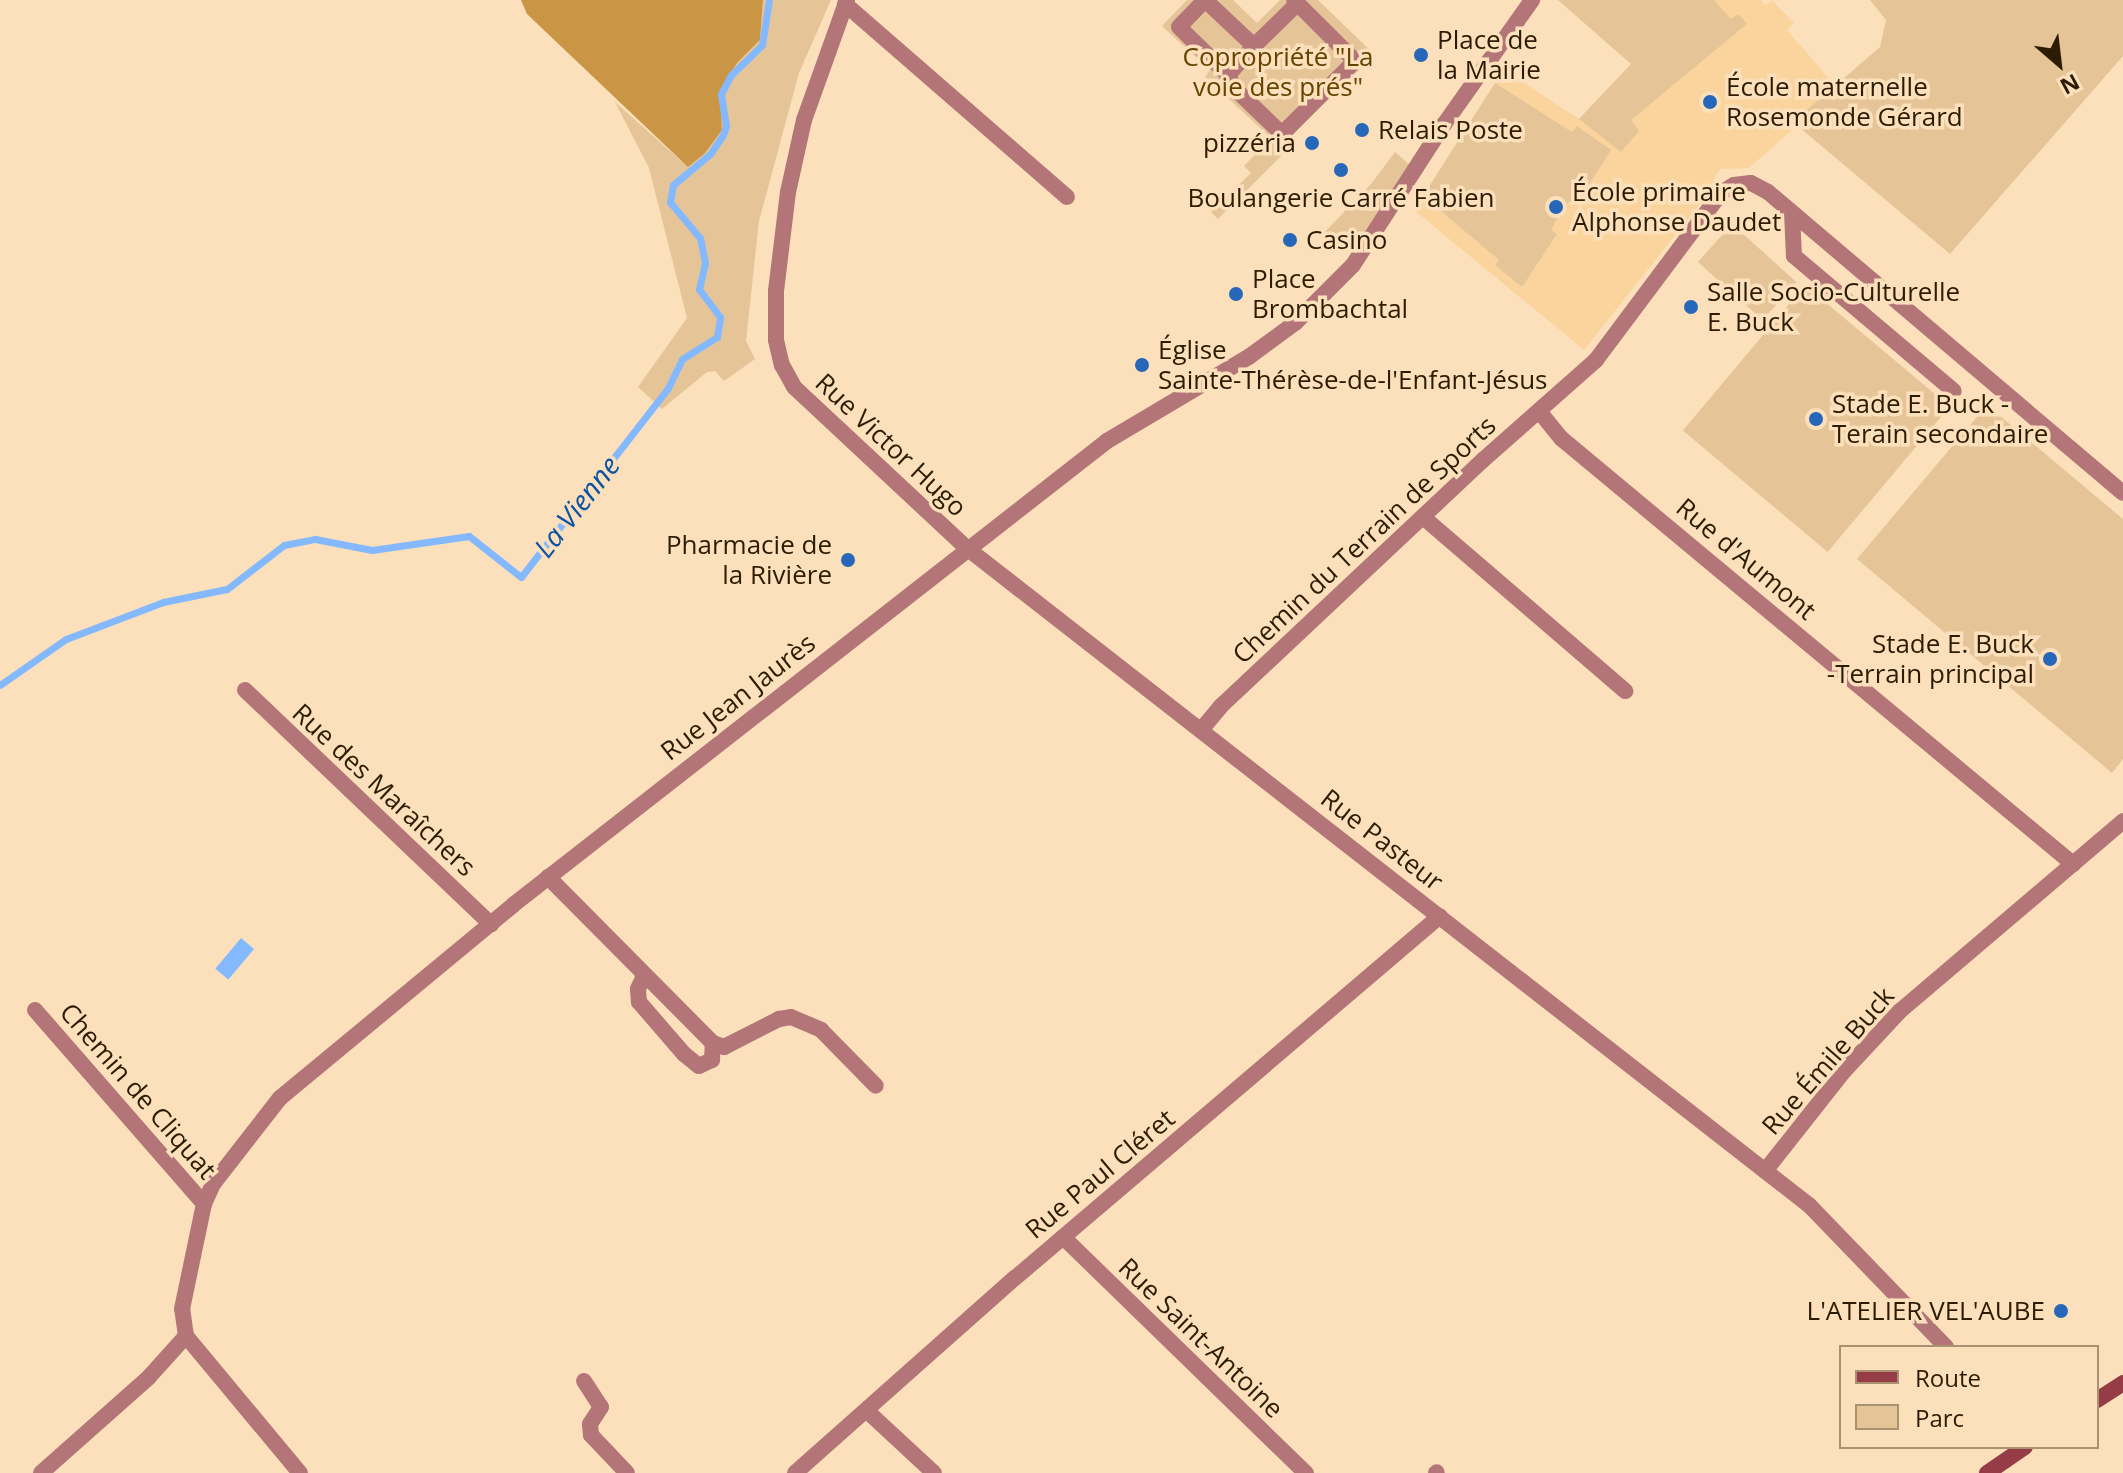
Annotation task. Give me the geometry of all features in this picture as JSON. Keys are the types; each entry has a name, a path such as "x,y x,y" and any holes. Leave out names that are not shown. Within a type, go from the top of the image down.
{"main road":[{"path":"2099,1399 2123,1383"},
{"path":"1987,1473 2022,1449"}],"street":[{"path":"1228,75 1295,2 1355,61 1282,134 1234,88 1228,75 1179,27 1205,0 1254,46"},
{"name":"Rue Jean Jaurès","path":"186,1336 182,1309 204,1204 213,1184 280,1098 548,877 1107,441 1250,356 1291,327 1353,265 1451,114 1532,0"},
{"path":"846,2 1067,197"},
{"name":"Rue Victor Hugo","path":"846,2 804,120 788,192 776,291 776,340 782,365 794,387 968,549"},
{"name":"Chemin du Terrain de Sports","path":"1201,730 1221,706 1596,360 1721,193 1734,185 1751,183 1768,192 2123,493"},
{"path":"1792,214 1794,256 1954,391"},
{"name":"Rue d'Aumont","path":"1539,411 1562,439 2073,864"},
{"path":"1423,517 1625,691"},
{"name":"Rue Pasteur","path":"968,549 1765,1171"},
{"name":"Rue des Maraîchers","path":"245,690 491,924"},
{"name":"Rue Émile Buck","path":"1944,1345 1809,1205 1765,1171 1844,1071 1900,1011 2123,821"},
{"path":"548,877 713,1043 724,1047 779,1019 791,1017 821,1030 876,1086"},
{"name":"Rue Paul Cléret","path":"795,1473 1063,1237 1440,916"},
{"path":"644,976 638,989 639,1002 684,1054 699,1066 712,1060 713,1043"},
{"name":"Chemin de Cliquat","path":"35,1010 204,1204"},
{"name":"Rue Saint-Antoine","path":"1063,1237 1306,1473"},
{"path":"41,1473 149,1377 186,1336 300,1473"},
{"path":"584,1381 601,1407 590,1424 591,1435 627,1473"},
{"path":"867,1411 934,1473"}],"shaded area":[{"path":"521,0 763,0 760,40 737,63 720,91 722,130 705,153 688,167 527,14"},
{"path":"1558,0 1761,0 1766,5 1772,0 1794,23 1787,30 1838,89 1749,168 1720,169 1699,205 1584,350 1414,210 1504,70 1579,119 1631,64"}],"green space":[{"path":"763,0 831,0 799,73 759,221 746,341 755,359 724,381 715,371 707,372 662,409 638,387 687,318 649,168 615,102 688,167 722,130 719,91 737,63 760,40"},
{"name":"Copropriété \"La voie des prés\"","path":"1187,0 1233,0 1257,23 1280,0 1318,0 1375,55 1282,144 1282,155 1218,219 1211,212 1251,173 1244,166 1271,138 1205,77 1210,70 1162,26"},
{"path":"1558,0 1714,0 1731,19 1738,14 1747,24 1631,120 1639,131 1621,152 1579,119 1631,64"},
{"path":"1870,0 2123,0 2123,56 1950,254 1793,122 1880,47 1886,20"},
{"path":"1495,83 1572,132 1577,126 1611,150 1576,205 1570,201 1562,209 1551,230 1557,234 1522,287 1495,265 1499,260 1423,196"},
{"path":"1395,152 1410,165 1353,254 1329,241 1322,235 1371,184"},
{"path":"1732,224 1797,282 1763,320 1698,262"},
{"name":"Stade E. Buck - Terain secondaire","path":"1805,285 1950,406 1828,552 1683,431"},
{"name":"Stade E. Buck -Terrain principal","path":"1987,405 2123,519 2123,759 2112,773 1857,559"}],"water":[{"path":"241,938 254,949 228,980 215,969"}],"waterway":[{"name":"La Vienne","path":"0,685 66,639 163,602 227,589 284,545 315,539 372,550 469,536 521,577 668,388 682,359 717,337 720,317 699,289 705,263 700,238 670,202 673,185 710,154 723,135 726,126 721,94 731,75 762,45 769,0"}],"place":[{"name":"Place de la Mairie","path":"1421,55"},
{"name":"École maternelle Rosemonde Gérard","path":"1710,102"},
{"name":"Relais Poste","path":"1362,130"},
{"name":"pizzéria","path":"1312,143"},
{"name":"Boulangerie Carré Fabien","path":"1341,170"},
{"name":"École primaire Alphonse Daudet","path":"1556,207"},
{"name":"Casino","path":"1290,240"},
{"name":"Place Brombachtal","path":"1236,294"},
{"name":"Salle Socio-Culturelle E. Buck","path":"1691,307"},
{"name":"Église Sainte-Thérèse-de-l'Enfant-Jésus","path":"1142,365"},
{"name":"Stade E. Buck - Terain secondaire","path":"1816,419"},
{"name":"Pharmacie de la Rivière","path":"848,560"},
{"name":"Stade E. Buck -Terrain principal","path":"2050,659"},
{"name":"L'ATELIER VEL'AUBE","path":"2061,1311"}]}
